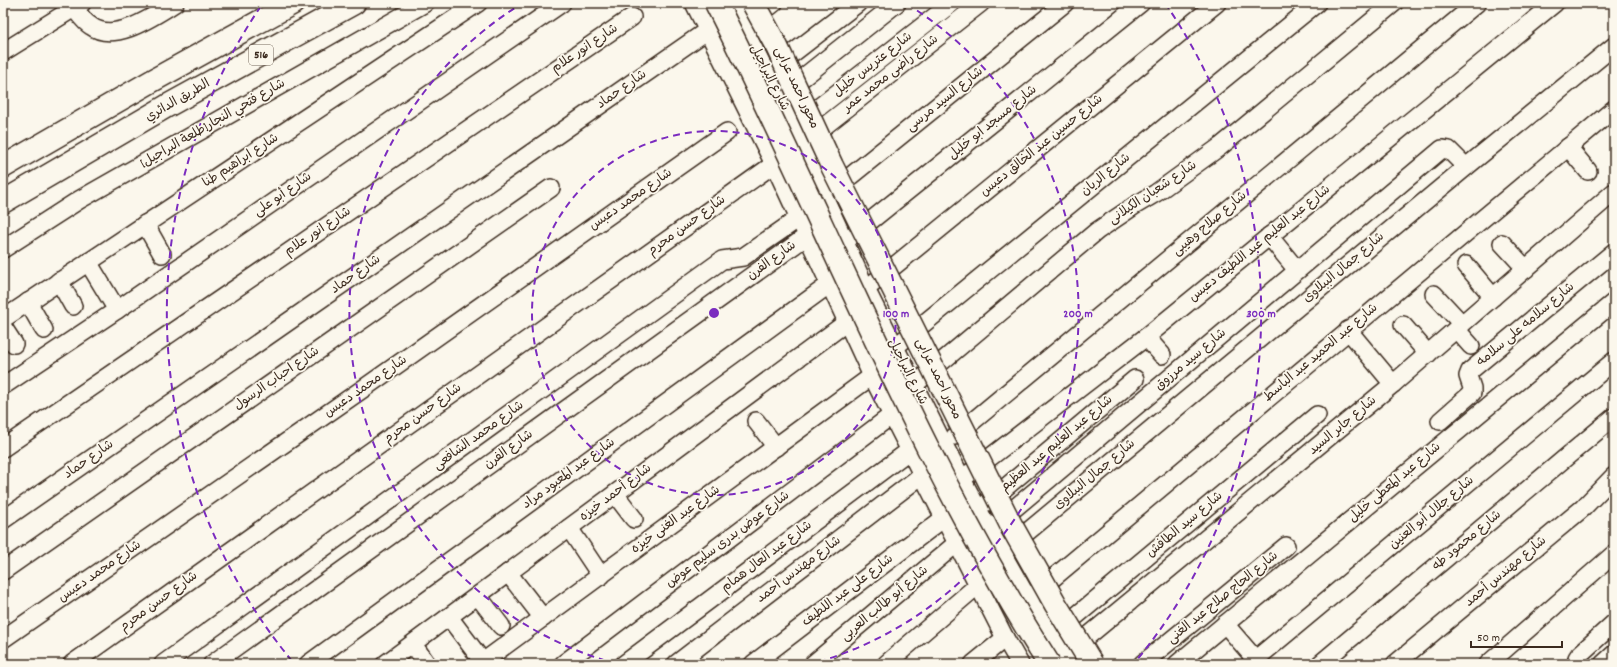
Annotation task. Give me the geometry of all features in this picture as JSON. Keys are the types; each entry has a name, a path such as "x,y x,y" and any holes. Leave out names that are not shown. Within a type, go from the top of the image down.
{"highway":[{"name":"516","path":"3,167 152,81 293,3"},
{"name":"الطريق الدائري","path":"3,202 167,106 354,3"},
{"path":"716,3 927,448 995,573 1060,662"},
{"name":"محور احمد عرابى","path":"753,3 777,47 832,166 1011,525 1052,598 1092,664"}],"street":[{"path":"3,52 78,6 91,27 99,31 108,31 136,26 175,3"},
{"name":"شارع فتحي النجار[طلعة البراجيل]","path":"3,249 79,200 425,3"},
{"name":"شارع ابراهيم طنا","path":"3,319 478,3"},
{"name":"شارع أبو على","path":"3,386 117,310 562,3"},
{"path":"694,3 774,164 872,376 1019,664"},
{"name":"شارع البراجيل","path":"732,3 779,96 844,242 895,347 989,530 1028,599 1052,636 1060,662"},
{"path":"744,27 774,3"},
{"path":"767,73 858,3"},
{"path":"779,96 897,3"},
{"name":"شارع عتريس خليل","path":"793,127 952,3"},
{"name":"شارع راضى محمد عمر","path":"801,145 981,3"},
{"name":"شارع السيد مرسى","path":"824,197 1065,3"},
{"name":"شارع مسجد ابو خليل","path":"844,242 1141,3"},
{"name":"شارع حسين عبد الخالق دعبس","path":"866,288 1218,3"},
{"name":"شارع الريان","path":"895,347 1317,3"},
{"name":"شارع شعبان الكيلانى","path":"914,385 1097,231 1134,206 1156,194 1221,146 1394,3"},
{"name":"شارع صلاح وهيبى","path":"944,445 1477,3"},
{"name":"شارع عبد العليم عبد اللطيف دعبس","path":"962,479 1146,337 1555,3"},
{"name":"شارع انور علام","path":"3,448 632,17"},
{"name":"شارع حماد","path":"3,520 708,30"},
{"name":"شارع جمال الببلاوى","path":"1002,553 1466,166 1614,46"},
{"name":"شارع عبد الحميد عبد الباسط","path":"1028,599 1614,109"},
{"name":"شارع محمد دعبس","path":"3,639 367,386 727,132"},
{"path":"1568,147 1588,171"},
{"name":"شارع سيد مرزوق","path":"959,547 989,530 1297,270 1442,150 1445,148 1449,150 1466,166"},
{"name":"شارع حسن محرم","path":"72,664 774,164"},
{"name":"شارع احباب الرسول","path":"3,571 551,188"},
{"name":"شارع جابر السيد","path":"1060,662 1393,384 1614,192"},
{"name":"شارع محمد الشافعى","path":"163,664 722,260 743,257 799,218"},
{"path":"145,224 162,254"},
{"name":"شارع الفرن","path":"212,664 807,236"},
{"path":"1269,236 1297,270"},
{"path":"1502,243 1526,269"},
{"name":"شارع سلامه على سلامه","path":"1440,421 1472,393 1468,376 1470,370 1614,252"},
{"path":"88,262 117,310"},
{"path":"1466,265 1493,297"},
{"path":"59,282 73,306"},
{"name":"شارع عبد المعبود مراد","path":"308,664 830,284"},
{"path":"1434,294 1459,327 1471,346"},
{"path":"28,302 44,330"},
{"name":"شارع عبد المعطى خليل","path":"1177,664 1614,302"},
{"name":"شارع أحمد خيزه","path":"386,664 847,322"},
{"path":"1403,325 1428,354"},
{"path":"3,327 14,344"},
{"path":"1348,330 1393,384"},
{"path":"1146,337 1162,355"},
{"name":"شارع جلال أبو العنين","path":"1253,662 1614,361"},
{"name":"شارع عبد الغنى خيزه","path":"481,663 872,376"},
{"name":"شارع عبد العليم عبد العظيم","path":"979,510 1134,379"},
{"name":"شارع عوض بدرى سليم عوض","path":"563,664 892,415"},
{"name":"شارع سيد الطافش","path":"1052,636 1317,415"},
{"name":"شارع محمود طه","path":"1320,664 1614,417"},
{"path":"756,421 776,447"},
{"name":"شارع عبد العال همام","path":"624,664 910,450"},
{"name":"شارع مهندس أحمد","path":"676,664 922,475"},
{"name":"شارع مهندس أحمد","path":"1395,664 1582,508 1614,476"},
{"path":"615,494 634,519"},
{"name":"شارع على عبد اللطيف","path":"753,664 944,518"},
{"path":"569,528 601,576"},
{"name":"شارع الحاج صلاح عبد الغنى","path":"1142,664 1286,546"},
{"name":"شارع أبو طالب العربى","path":"814,664 959,547"},
{"path":"1488,664 1614,554"},
{"path":"508,573 543,618"},
{"path":"886,664 978,585"},
{"path":"478,596 501,626"},
{"path":"449,617 481,663"},
{"path":"1578,664 1577,658 1579,655 1614,623"},
{"path":"1225,624 1253,662"},
{"path":"973,664 1005,638"},
{"path":"413,644 427,664"},
{"path":"1603,664 1614,654"}]}
